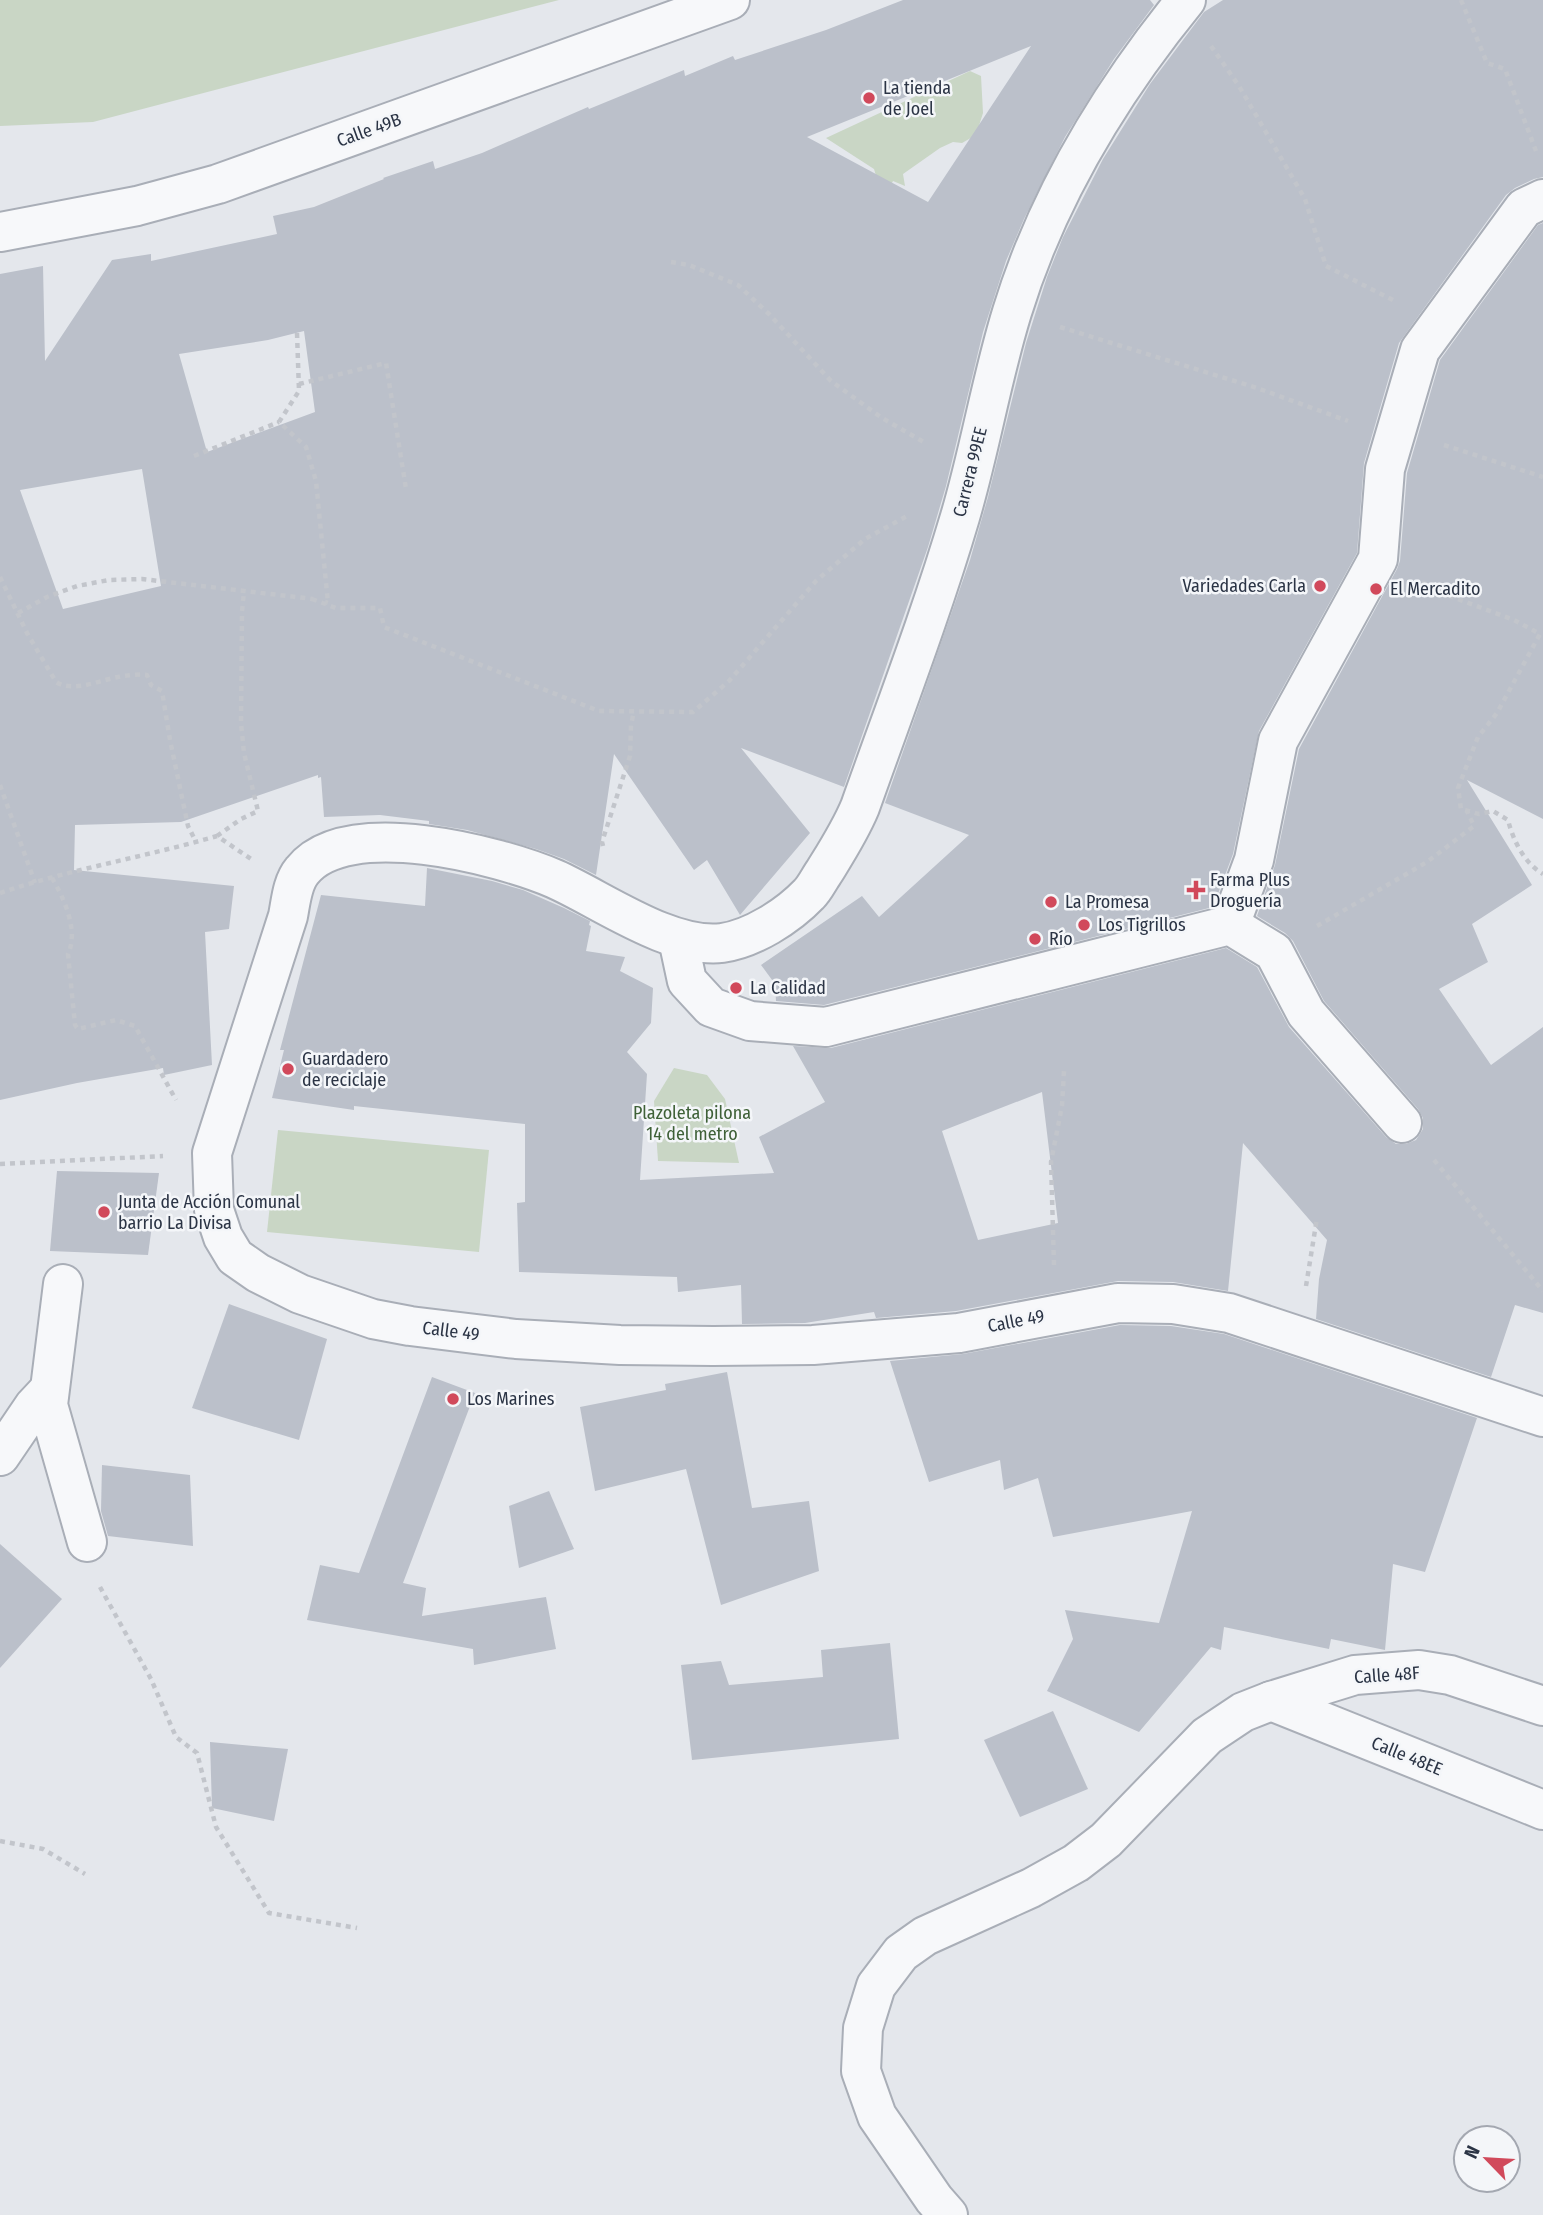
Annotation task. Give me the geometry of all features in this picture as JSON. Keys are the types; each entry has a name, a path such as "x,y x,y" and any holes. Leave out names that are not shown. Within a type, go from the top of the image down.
{"street":[{"name":"Calle 49B","path":"0,232 137,206 218,184 730,0"},
{"name":"Carrera 99EE","path":"751,934 783,915 810,893 849,833 930,610 960,515 1012,312 1037,240 1071,171 1126,82 1184,3"},
{"path":"1230,925 1254,860 1278,741 1378,559 1385,469 1420,350 1524,208 1543,199"},
{"name":"Calle 49","path":"751,934 722,943 678,939 553,878 482,856 397,841 372,842 331,850 314,859 300,872 293,891 288,916 212,1153 214,1210 223,1237 235,1257 258,1273 300,1294 341,1309 385,1321 516,1339 713,1346 813,1345 958,1333 1118,1303 1173,1304 1228,1313 1543,1417"},
{"path":"678,939 687,982 711,1007 750,1021 826,1027 1230,925 1274,952 1306,1013 1402,1123"},
{"path":"64,1284 48,1405 87,1542"},
{"path":"0,1456 34,1406 50,1390"},
{"name":"Calle 48F","path":"948,2215 877,2116 861,2071 863,2028 876,1986 901,1953 925,1936 1031,1888 1076,1863 1106,1840 1207,1737 1243,1712 1271,1701 1355,1675 1419,1670 1450,1675 1543,1706"},
{"name":"Calle 48EE","path":"1271,1701 1543,1810"}],"path":[{"path":"1461,0 1487,63 1505,69 1539,157"},
{"path":"1184,3 1239,86 1304,198 1326,266 1439,324"},
{"path":"671,262 689,265 738,285 831,381 882,418 944,454 949,466 971,470"},
{"path":"1012,312 1543,477"},
{"path":"194,456 279,422 299,391 297,333"},
{"path":"299,383 386,363 407,489"},
{"path":"18,613 47,597 78,586 109,580 142,579 312,598 328,603 316,481 306,447 279,422"},
{"path":"312,598 336,608 380,608 384,627 599,711 693,712 729,681 816,581 865,540 914,512"},
{"path":"1378,559 1447,596 1514,620 1540,634 1497,713 1478,737 1458,788 1461,809 1479,814 1493,811 1508,820 1513,841 1543,874"},
{"path":"0,577 57,682 62,686 82,685 120,676 147,675 151,685 162,691 171,749 188,826 196,842"},
{"path":"0,893 70,872 216,836 258,811 244,753 241,723 244,591"},
{"path":"628,916 602,842 630,756 634,712"},
{"path":"0,785 34,883"},
{"path":"1274,952 1427,862 1474,826 1467,811"},
{"path":"216,836 262,866 293,891"},
{"path":"52,878 62,895 70,923 72,946 68,954 75,1024 79,1030 116,1020 135,1026 173,1096 212,1153"},
{"path":"1058,1313 1054,1277 1051,1162 1062,1106 1064,1071"},
{"path":"1402,1123 1543,1291"},
{"path":"0,1164 212,1153"},
{"path":"1297,1336 1317,1218"},
{"path":"87,1542 89,1567 151,1679 176,1737 197,1753 216,1827 269,1913 357,1928"},
{"path":"0,1841 43,1849 85,1874"}],"green space":[{"path":"0,0 559,0 93,122 0,126"},
{"path":"970,71 981,76 983,113 976,135 962,143 953,142 940,148 903,174 905,186 893,181 886,194 880,189 874,169 826,138"},
{"name":"Plazoleta pilona 14 del metro","path":"674,1068 707,1075 725,1099 739,1163 658,1161 654,1101"},
{"path":"278,1130 489,1150 479,1252 267,1232"}],"building":[{"path":"903,0 1150,0 1154,5 1114,59 1065,137 1006,261 983,332 946,486 928,547 844,787 741,748 810,833 740,915 707,860 694,870 614,754 596,875 536,849 467,830 429,824 429,821 380,815 324,817 321,777 318,778 318,775 181,822 75,825 74,870 234,886 229,929 205,932 212,1065 164,1075 163,1068 0,1100 0,274 43,266 45,361 112,260 151,254 151,261 277,234 273,216 314,207 383,178 433,161 435,169 482,153 588,107 589,109 684,70 685,76 733,56 735,60 826,30","holes":["1031,46 928,202 807,137","304,331 315,412 207,452 179,354 268,340","142,469 161,586 63,609 20,490"]},
{"path":"1223,0 1543,0 1543,177 1515,188 1506,195 1399,343 1364,463 1357,553 1259,731 1233,854 1213,907 824,1005 776,1001 775,984 761,965 862,896 879,917 969,835 885,803 970,560 1026,343 1063,237 1103,159 1150,84 1204,12"},
{"path":"1543,223 1543,819 1467,780 1532,885 1472,924 1488,962 1439,989 1491,1065 1543,1027 1543,1313 1515,1305 1491,1377 1316,1319 1319,1279 1327,1240 1243,1143 1228,1291 1173,1282 1118,1281 956,1311 876,1318 874,1312 805,1323 742,1324 741,1285 678,1292 677,1277 519,1272 517,1203 525,1202 525,1124 354,1106 354,1110 272,1098 284,1050 280,1050 321,895 425,906 427,868 523,890 590,921 586,951 625,957 620,971 653,988 651,1023 627,1052 647,1074 640,1180 774,1173 759,1137 825,1102 793,1046 831,1048 1226,948 1257,967 1289,1027 1386,1137 1396,1144 1416,1140 1423,1129 1423,1118 1418,1109 1324,1001 1293,941 1257,916 1275,865 1299,749 1400,561 1407,473 1440,360 1538,225","holes":["1042,1092 1058,1223 978,1240 942,1131"]},
{"name":"Junta de Acción Comunal barrio La Divisa","path":"57,1171 159,1173 148,1255 50,1251"},
{"path":"229,1304 327,1339 299,1440 192,1408"},
{"path":"1120,1325 1171,1326 1224,1334 1477,1418 1425,1572 1393,1564 1385,1650 1331,1639 1329,1649 1224,1627 1221,1650 1211,1647 1139,1732 1047,1691 1073,1639 1065,1610 1159,1623 1192,1511 1053,1537 1038,1478 1004,1490 1000,1460 929,1482 890,1361 963,1354"},
{"path":"727,1372 752,1508 809,1501 819,1571 721,1605 686,1469 595,1491 580,1407 666,1390 665,1384"},
{"path":"432,1377 475,1393 403,1583 426,1588 422,1616 546,1597 556,1649 474,1665 473,1649 307,1620 320,1565 359,1573"},
{"path":"102,1465 190,1475 193,1546 108,1536 101,1511"},
{"path":"549,1491 574,1549 519,1568 509,1506"},
{"path":"0,1544 62,1599 0,1668"},
{"path":"890,1643 899,1739 692,1760 681,1665 721,1661 729,1685 823,1677 821,1650"},
{"path":"1053,1711 1088,1789 1020,1817 984,1740"},
{"path":"210,1742 288,1749 274,1821 212,1808"}],"place":[{"name":"La tienda de Joel","path":"869,98"},
{"name":"Variedades Carla","path":"1320,586"},
{"name":"El Mercadito","path":"1376,589"},
{"name":"Farma Plus Droguería","path":"1196,890"},
{"name":"La Promesa","path":"1051,902"},
{"name":"Los Tigrillos","path":"1084,925"},
{"name":"Río","path":"1035,939"},
{"name":"La Calidad","path":"736,988"},
{"name":"Guardadero de reciclaje","path":"288,1069"},
{"name":"Junta de Acción Comunal barrio La Divisa","path":"104,1212"},
{"name":"Los Marines","path":"453,1399"}]}
